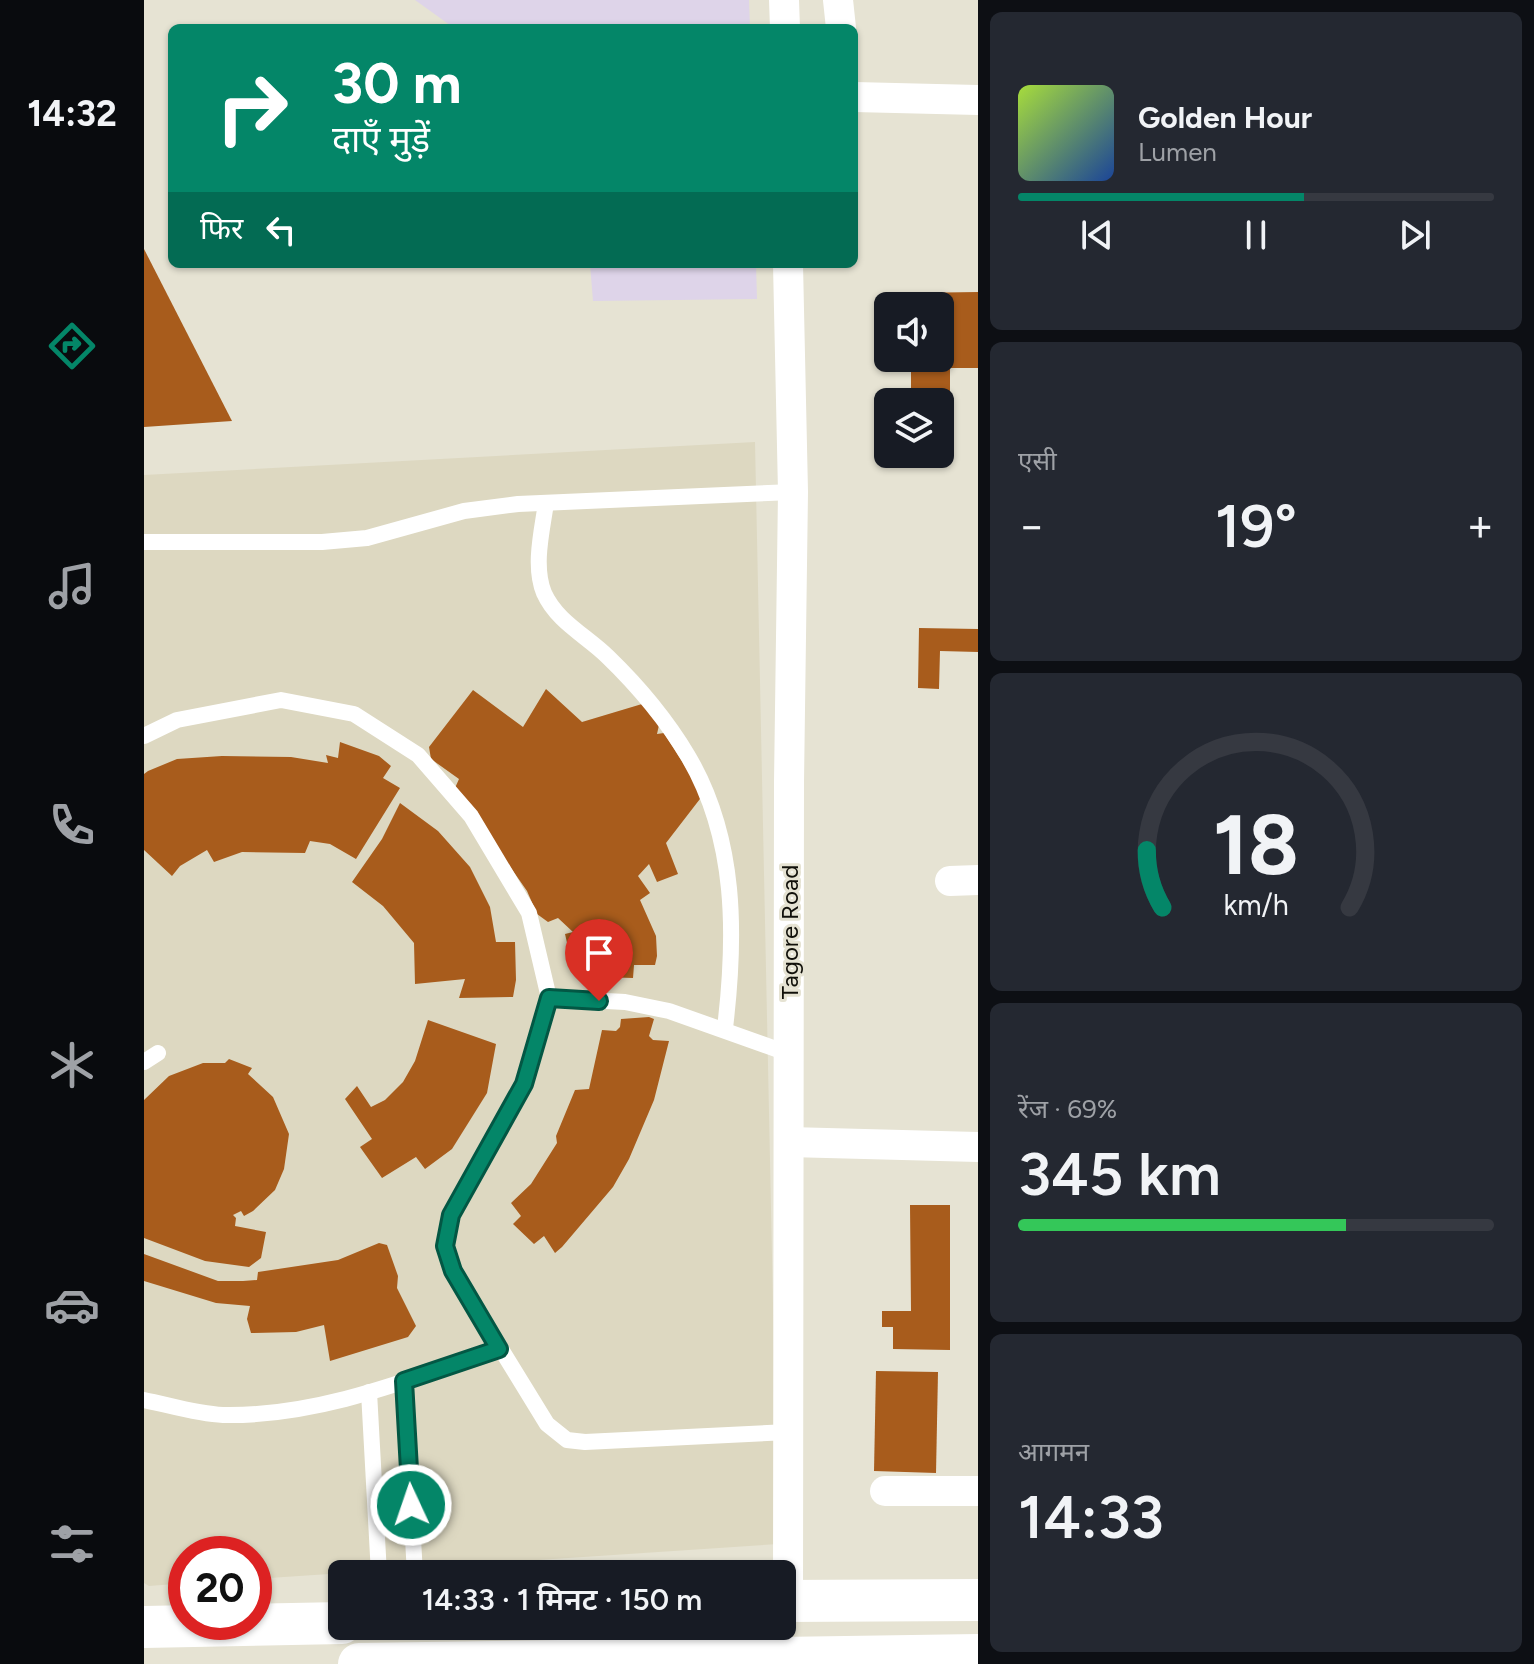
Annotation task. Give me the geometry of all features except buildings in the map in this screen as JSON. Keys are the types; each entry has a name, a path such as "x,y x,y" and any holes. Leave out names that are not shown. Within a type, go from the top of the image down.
{"main road":[{"path":"796,1600 978,1600"},
{"path":"144,1627 328,1623"},
{"path":"792,1640 795,1660"},
{"path":"359,1664 963,1658"}],"street":[{"path":"784,0 785,24"},
{"path":"838,0 841,24"},
{"path":"858,97 978,100"},
{"name":"Tagore Road","path":"786,1560 793,492 788,268"},
{"path":"789,1142 978,1147"},
{"path":"885,1491 978,1491"}],"lane":[{"path":"144,542 322,542 367,538 464,511 546,503 793,492"},
{"path":"546,503 539,562 544,593 562,619 607,655 636,687 688,756 713,812 723,844 730,899 733,959 725,1028"},
{"path":"144,736 177,720 281,700 354,714 418,755 471,816 529,913 549,998 524,1084 451,1215 445,1246 453,1271 547,1424 567,1440 585,1442 788,1432"},
{"path":"549,998 625,1002 669,1011 725,1028 790,1054"},
{"path":"144,1400 222,1415 285,1410 369,1392 499,1349"},
{"path":"404,1381 414,1560"},
{"path":"369,1392 378,1560"}],"shaded area":[{"path":"415,0 749,0 750,24 448,24"},
{"path":"590,268 756,268 757,299 593,301"},
{"path":"755,442 778,1544 538,1560 328,1560 328,1574 272,1578 272,1536 168,1536 168,1584 149,1586 144,1583 144,475"}],"route":[{"path":"411,1505 404,1381 499,1349 453,1271 445,1246 451,1215 524,1084 549,998 599,1001"}]}
